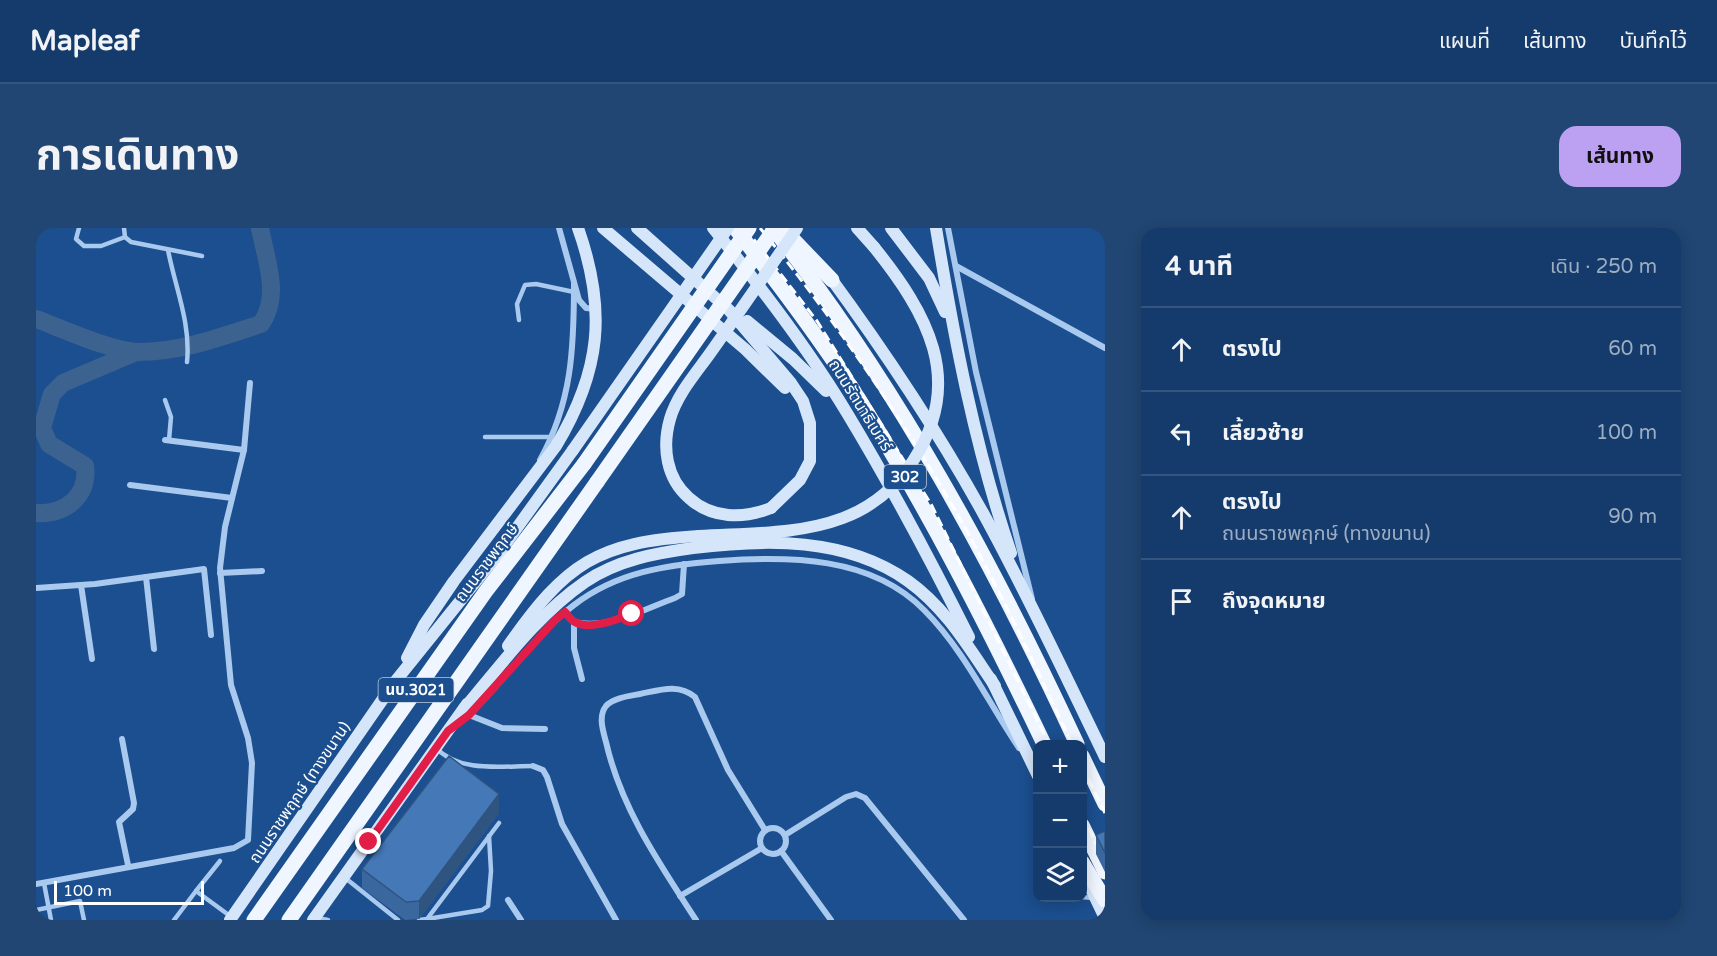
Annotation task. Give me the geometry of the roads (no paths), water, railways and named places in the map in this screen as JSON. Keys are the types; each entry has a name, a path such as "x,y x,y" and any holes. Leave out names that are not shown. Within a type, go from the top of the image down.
{"main road":[{"path":"394,683 424,625 574,417 586,384 598,319 596,290 578,228"},
{"path":"603,228 777,378 810,423"},
{"path":"637,228 793,359 846,411"},
{"name":"ถนนรัตนาธิเบศร์","path":"713,228 783,318 846,411 898,499 995,686 1033,766"},
{"path":"394,683 498,554 728,228"},
{"name":"ถนนรัตนาธิเบศร์","path":"735,228 852,390 887,446 960,576 1042,740"},
{"name":"ถนนราชพฤกษ์","path":"254,920 486,591 584,464 749,228"},
{"name":"ถนนรัตนาธิเบศร์","path":"774,228 883,382 935,468 1042,670 1075,740"},
{"name":"นบ.3021","path":"289,920 774,228"},
{"path":"782,228 832,280"},
{"path":"699,282 729,310 791,383 802,401 810,423 810,461 800,480 771,508 753,515 737,516 698,506 671,477 667,457 667,437 670,417 685,388 796,228"},
{"name":"302","path":"796,228 898,373 981,511 1022,586 1105,757"},
{"path":"466,712 532,612 568,575 589,560 632,544 699,536 794,531 843,518 883,495 898,482 918,453 934,418 938,401 939,378 936,356 927,327 914,300 857,228"},
{"path":"891,228 929,278 953,330"},
{"path":"936,228 953,330 978,444 996,510 1022,586"},
{"path":"466,712 551,609 587,581 605,570 630,560 671,551 731,543 787,542 815,546 864,558 888,569 935,604 964,640 995,686"},
{"name":"ถนนราชพฤกษ์ (ทางขนาน)","path":"231,919 394,683"},
{"name":"นบ.3021","path":"314,919 448,731 466,712"},
{"path":"1087,765 1105,804"},
{"path":"1087,834 1105,872"},
{"path":"1087,871 1100,899 1105,918"},
{"path":"1087,877 1100,899"}],"street":[{"path":"559,228 579,300 586,308 597,309"},
{"path":"948,228 976,372 1036,614"},
{"path":"956,266 1105,348"},
{"path":"517,499 552,437 567,388 572,361 574,283"},
{"path":"36,884 128,865 234,848 248,840 252,763 245,725 231,685 220,571 232,498 244,450 250,383"},
{"path":"167,440 244,450"},
{"path":"130,485 232,498"},
{"path":"544,729 502,728 466,712 565,612 611,581 662,566 684,564 761,558 826,562 850,568 905,595 923,609 955,647 1033,768"},
{"path":"565,612 574,622 590,624 614,620 682,594 684,564"},
{"path":"204,569 211,635"},
{"path":"36,588 81,585 204,569 262,571"},
{"path":"146,577 154,649"},
{"path":"81,585 92,658"},
{"path":"574,622 574,648 582,680"},
{"path":"696,920 645,841 624,799 611,765 603,729 602,713 606,706 630,696 678,687 687,690 700,707 736,784 765,830"},
{"path":"122,739 134,803 133,809 119,822 128,865"},
{"path":"533,766 543,770 547,777 562,824 616,920"},
{"path":"785,835 846,797 856,795 865,798 964,920"},
{"path":"774,828 785,835 786,842 782,851 769,853 762,848 760,838 765,830 774,828"},
{"path":"680,896 762,848"},
{"path":"782,851 831,920"},
{"path":"508,900 521,920"}],"lane":[{"path":"79,228 76,238 84,246 101,246 126,237"},
{"path":"124,228 126,237 131,242 202,256"},
{"path":"168,250 175,291 186,324 187,362"},
{"path":"519,320 517,304 525,285 536,284 574,292"},
{"path":"165,400 171,417 167,440"},
{"path":"485,437 552,437"},
{"path":"436,748 444,757 467,765 533,766"},
{"path":"427,919 499,823"},
{"path":"419,920 482,910 488,906 491,871 489,836"},
{"path":"174,920 220,861"},
{"path":"344,877 398,920"},
{"path":"45,882 51,920"},
{"path":"196,891 231,919"},
{"path":"36,910 80,902 84,920"},
{"path":"314,919 328,920"}],"waterway":[{"path":"36,319 101,344 138,352 185,347 261,324 267,313 271,290 260,228"},
{"path":"36,513 56,511 73,502 79,495 85,477 85,466 49,444 42,428 52,394 63,383 136,352"}],"railway":[{"path":"745,228 817,321 931,504 1047,740"},
{"path":"760,228 810,291 857,357 945,493 996,586 1070,740"},
{"path":"1087,776 1105,813"},
{"path":"1087,825 1105,862"}]}
